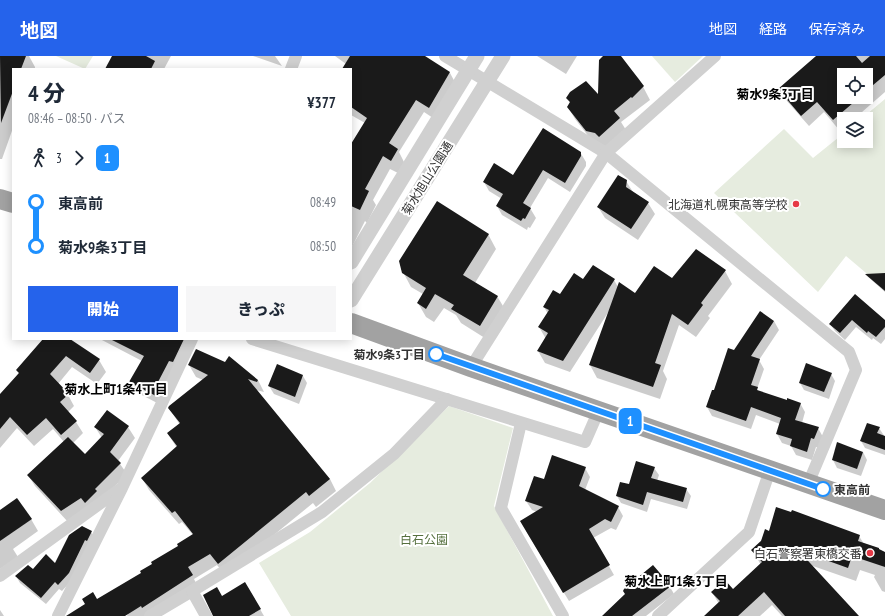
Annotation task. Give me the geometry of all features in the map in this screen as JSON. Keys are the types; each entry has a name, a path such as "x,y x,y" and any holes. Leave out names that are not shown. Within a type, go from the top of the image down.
{"highway":[{"path":"0,199 12,203"},
{"path":"352,323 471,367 885,510"}],"street":[{"path":"291,68 296,56"},
{"path":"445,56 606,153 849,352 856,370 808,484"},
{"name":"菊水旭山公園通","path":"352,260 477,56"},
{"name":"菊水旭山公園通","path":"352,298 503,56"},
{"path":"471,367 606,153 715,56"},
{"path":"58,616 122,488 192,340"},
{"path":"255,340 447,398 521,423 585,442 599,410"},
{"path":"150,616 322,512 394,454 447,398"},
{"path":"521,423 501,508 563,616"},
{"path":"658,616 749,532 770,470"},
{"path":"0,576 122,488"},
{"path":"192,591 206,616"}],"green space":[{"path":"56,56 93,56 86,68"},
{"path":"652,56 703,56 675,82"},
{"path":"885,99 885,289 846,256 818,292 714,193 784,129 813,158 837,139 837,148 873,148 873,112 869,112"},
{"name":"白石公園","path":"449,406 513,428 494,506 553,616 291,616 259,563 310,532 370,483"}],"building":[{"path":"0,56 26,56 21,68 12,68 12,94 1,123"},
{"path":"112,56 146,56 155,61 152,68 106,68"},
{"path":"350,56 425,56 450,72 429,108 416,100 389,143 398,149 391,161 383,156 365,189 369,191 360,210 352,206 352,142 367,118 352,108 352,68 343,68"},
{"path":"603,56 621,56 644,86 632,98 631,97 614,111 620,118 599,137 595,133 586,131 567,107 570,102 566,98 570,92 586,81 598,94 599,60"},
{"path":"816,56 856,56 862,63 870,56 885,56 885,75 873,85 873,68 837,68 837,104 852,104 842,112 837,112 837,117 833,120 817,102 801,116 778,89"},
{"path":"543,128 581,152 581,156 565,183 543,170 523,203 531,208 525,219 523,218 521,221 496,206 503,194 483,182 494,163 513,175"},
{"path":"618,175 627,180 626,187 649,202 631,229 597,207"},
{"path":"437,201 489,234 463,275 498,296 480,326 451,309 454,305 435,294 426,309 417,303 426,288 402,273 399,261"},
{"path":"696,249 726,270 701,303 703,305 688,325 672,314 655,363 661,365 653,387 589,365 619,282 635,293 654,266 672,278"},
{"path":"593,265 615,279 563,361 537,351 548,333 538,327 549,310 543,307 553,290 560,294 574,273 583,279"},
{"path":"885,273 885,291 865,274"},
{"path":"855,294 885,320 885,327 876,337 868,331 867,333 852,320 840,333 829,324"},
{"path":"760,311 774,321 751,356 760,359 751,385 758,387 757,390 801,403 795,420 819,427 814,439 811,438 807,452 790,446 792,439 776,434 781,418 751,407 746,421 706,407 712,390 714,390 728,348 734,350"},
{"path":"42,340 72,340 100,359 90,373 66,356 50,374 69,394 60,402 77,421 61,435 46,418 27,435 10,417 0,429 0,394 19,373 16,370"},
{"path":"112,340 184,340 173,362 169,361 158,382 162,384 156,396 129,382 144,356"},
{"path":"196,349 225,362 229,356 258,380 257,382 248,379 330,479 309,496 306,492 218,564 210,554 188,567 193,575 142,608 141,606 125,616 66,616 85,604 82,599 93,592 97,599 141,573 140,571 152,564 151,562 178,546 177,544 193,534 175,511 172,513 141,478 177,446 167,433 180,423 168,408 169,406 208,375 188,365"},
{"path":"806,363 832,373 824,392 799,383"},
{"path":"277,364 303,375 295,397 268,386"},
{"path":"107,410 129,426 110,452 121,463 95,489 97,491 85,503 81,498 61,511 27,475 68,437 85,454 104,434 94,427"},
{"path":"867,423 880,427 877,433 885,436 885,450 860,441"},
{"path":"837,442 863,452 857,469 832,460"},
{"path":"552,455 586,467 579,486 619,506 611,522 605,519 589,529 610,565 563,593 520,521 543,507 525,501 534,476 544,479"},
{"path":"636,461 655,467 651,478 687,488 683,502 647,492 643,505 616,496 620,482 629,484"},
{"path":"17,498 32,519 0,541 0,510"},
{"path":"776,507 791,512 792,510 860,535 858,541 879,548 885,552 885,567 852,556 848,568 798,550 859,616 785,616 764,592 738,616 704,616 720,601 711,592 725,580 733,589 762,562 751,550 761,541 765,529 769,531"},
{"path":"82,526 92,531 87,541 85,540 69,573 58,585 55,582 41,598 15,576 28,565 33,569 46,554 55,563 69,535"},
{"path":"653,565 671,586 632,616 602,616 625,594 623,591 624,589"},
{"path":"245,582 261,609 249,616 213,616 203,595 217,587 222,596"}],"bus line":[{"name":"1","path":"436,354 823,489"}],"place":[{"name":"北海道札幌東高等学校","path":"796,204"},
{"name":"菊水9条3丁目","path":"436,354"},
{"name":"東高前","path":"823,489"},
{"name":"白石警察署東橋交番","path":"870,553"}],"district":[{"name":"菊水9条3丁目","path":"775,94"},
{"name":"菊水上町1条4丁目","path":"116,389"},
{"name":"菊水上町1条3丁目","path":"676,581"}]}
